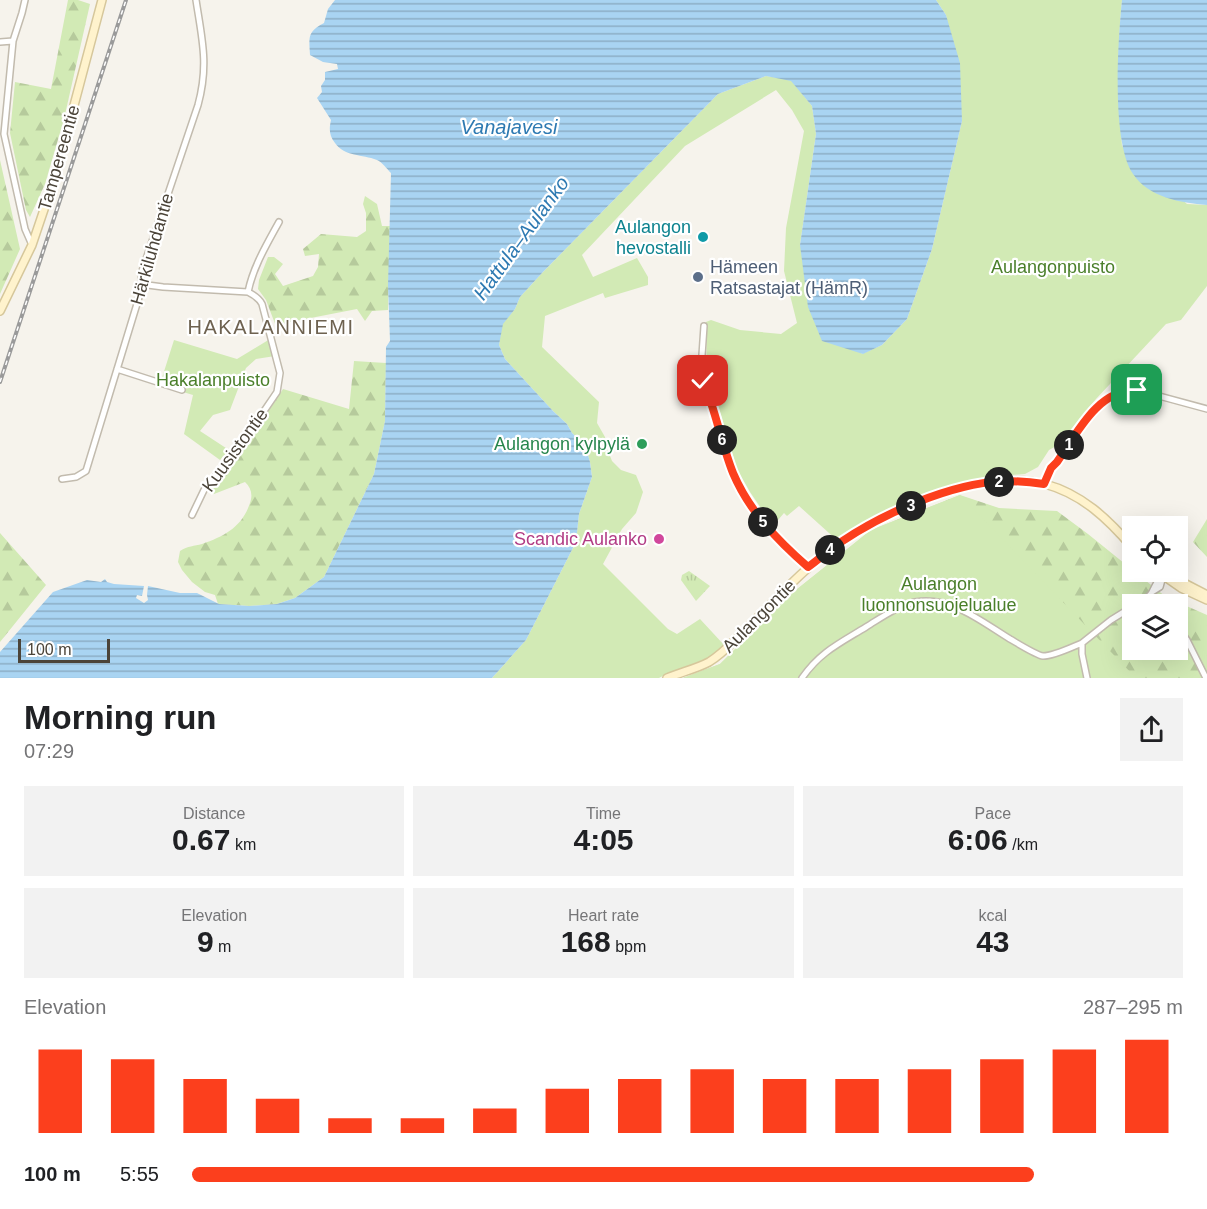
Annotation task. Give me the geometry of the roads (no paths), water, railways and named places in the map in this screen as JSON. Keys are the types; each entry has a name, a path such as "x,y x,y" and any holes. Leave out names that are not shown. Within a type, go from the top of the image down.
{"street":[{"path":"25,0 13,41 4,134 25,229 32,245"},
{"name":"Tampereentie","path":"0,311 32,245 55,177 102,0"},
{"name":"Härkiluhdantie","path":"63,479 76,477 86,471 140,294 142,271 201,94 205,63 196,0"},
{"path":"0,42 13,41"},
{"path":"140,284 248,292 253,273 279,222"},
{"name":"Kuusistontie","path":"192,515 204,490 240,446 277,392 280,382 280,373 262,304 248,292"},
{"path":"704,326 703,381 734,475 767,528 808,567"},
{"path":"117,369 182,390"},
{"path":"1044,484 1051,468 1089,417 1103,402 1116,393 1137,390 1207,409"},
{"name":"Aulangontie","path":"667,678 696,669 718,656 759,618 808,567 839,543 896,512 934,496 966,487 1002,481 1044,484 1079,498 1100,513 1122,536"},
{"path":"1151,594 1160,588 1160,582"},
{"path":"1173,582 1184,584 1207,595"},
{"path":"1173,582 1207,600"},
{"path":"802,678 810,666 824,653 893,610 914,602 934,600 954,606 1042,656 1082,643 1122,613"},
{"path":"1188,642 1206,678"},
{"path":"1082,643 1087,678"}],"water":[{"name":"Vanajavesi","path":"335,0 936,0 946,15 960,63 962,121 932,249 907,319 882,345 863,354 822,341 808,307 800,245 816,134 812,106 791,81 766,76 718,94 542,273 520,297 515,309 503,324 499,345 505,359 585,445 592,477 579,514 576,542 526,640 492,678 0,678 0,652 53,592 87,580 101,582 105,579 114,584 144,586 142,596 137,595 136,598 144,603 148,600 148,586 180,593 197,593 219,604 249,606 277,604 295,598 324,577 374,474 385,421 386,347 390,341 388,285 391,173 379,161 344,151 335,143 330,132 331,120 317,98 322,92 321,86 325,80 325,72 338,69 337,64 323,62 310,55 310,36 314,29 324,23 328,9"},
{"path":"1122,0 1207,0 1207,205 1176,200 1147,188 1133,174 1126,159 1121,139 1118,90"}],"railway":[{"path":"0,382 126,0"}],"place":[{"name":"Aulangon hevostalli","path":"703,237"},
{"name":"Hämeen Ratsastajat (HämR)","path":"698,277"},
{"name":"Aulangon kylpylä","path":"642,444"},
{"name":"Scandic Aulanko","path":"659,539"}],"district":[{"name":"HAKALANNIEMI","path":"271,327"}],"water label":[{"name":"Hattula–Aulanko","path":"521,238"}],"park label":[{"name":"Aulangonpuisto","path":"1053,267"},
{"name":"Hakalanpuisto","path":"213,380"},
{"name":"Aulangon luonnonsuojelualue","path":"939,594"}]}
